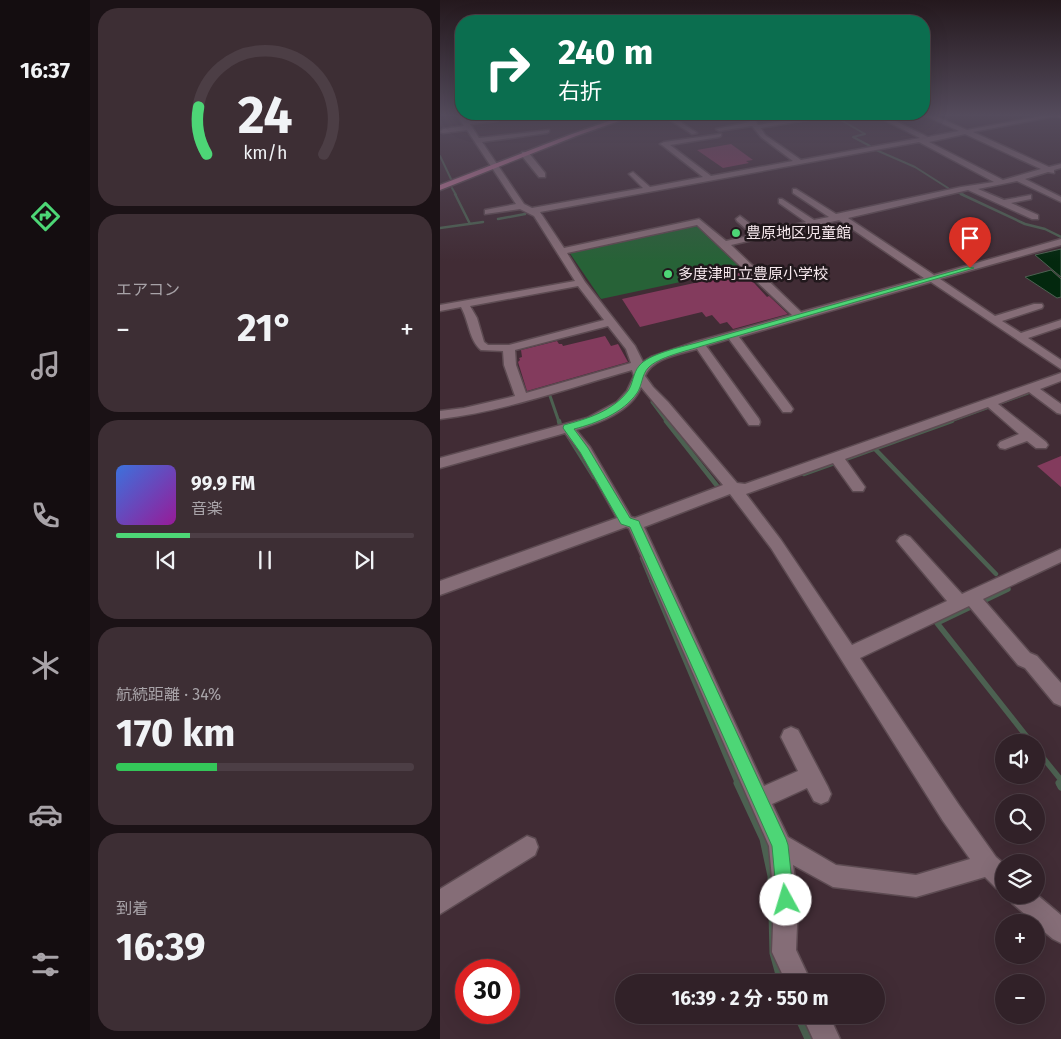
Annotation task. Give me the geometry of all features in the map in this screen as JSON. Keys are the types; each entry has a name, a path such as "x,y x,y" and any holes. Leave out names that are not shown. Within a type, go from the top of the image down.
{"main road":[{"path":"440,188 500,163"}],"street":[{"path":"491,163 526,208 542,220 581,283 631,348 638,370 648,389 664,405 733,488 776,544 951,813 995,871"},
{"path":"533,163 542,174"},
{"path":"690,163 710,179"},
{"path":"488,212 649,190 791,163"},
{"path":"968,163 1002,183"},
{"path":"1036,163 1061,175"},
{"path":"724,244 969,188 1002,183 1061,166"},
{"path":"633,174 649,190"},
{"path":"1017,178 1061,200"},
{"path":"969,188 1035,218"},
{"path":"796,191 934,279 1061,365"},
{"path":"1002,203 1028,197"},
{"path":"782,201 812,223"},
{"path":"740,220 759,235"},
{"path":"562,251 699,222 800,317"},
{"path":"440,415 464,412 638,370 655,359 699,344 1061,242"},
{"path":"440,308 581,283"},
{"path":"464,304 472,318 479,343 485,348 509,348 610,322"},
{"path":"994,320 1038,306"},
{"path":"1020,337 1061,322"},
{"path":"732,335 788,408"},
{"path":"699,344 754,422"},
{"path":"509,348 510,365 522,398"},
{"path":"1046,354 1061,349"},
{"path":"440,462 592,421 621,405 633,392 638,370"},
{"path":"440,588 733,488 746,489 838,460 992,405 1061,377"},
{"path":"1032,388 1061,410"},
{"path":"992,405 1041,445"},
{"path":"568,428 630,522 780,845 786,900 784,952 795,974"},
{"path":"1005,445 1030,435"},
{"path":"838,460 858,487"},
{"path":"905,541 971,602 1024,659 1031,662 1061,696"},
{"path":"849,655 971,602 1061,555"},
{"path":"791,737 821,794"},
{"path":"759,799 811,775"},
{"path":"780,845 833,876 916,886 988,864"},
{"path":"440,902 527,847"},
{"path":"1030,904 1061,931"},
{"path":"820,1024 827,1039"}],"shaded area":[{"path":"698,225 746,268 601,299 569,252"},
{"path":"1061,249 1061,277 1035,255"},
{"path":"1051,270 1061,279 1061,297 1057,298 1025,277"}],"building":[{"path":"716,163 746,163 723,168"},
{"path":"744,272 767,297 769,296 788,314 733,329 727,322 720,324 712,315 706,317 702,312 640,327 622,299"},
{"path":"605,336 611,346 618,344 628,362 527,391 518,362 519,358 522,357 521,350 557,341 563,346"},
{"path":"1061,456 1061,487 1037,466"}],"waterway":[{"path":"444,163 451,179"},
{"path":"907,163 948,188"},
{"path":"452,188 456,195"},
{"path":"957,192 964,195"},
{"path":"455,194 470,224"},
{"path":"961,194 1025,224 1045,229 1061,237"},
{"path":"498,219 525,214"},
{"path":"470,224 483,222"},
{"path":"440,228 470,224"},
{"path":"549,393 559,422"},
{"path":"948,422 1028,393"},
{"path":"652,402 667,422"},
{"path":"559,421 560,425"},
{"path":"666,421 718,487"},
{"path":"804,474 952,421"},
{"path":"569,437 594,477"},
{"path":"875,449 996,574"},
{"path":"642,558 652,582"},
{"path":"652,581 738,784"},
{"path":"1008,589 937,623 1025,734"},
{"path":"1045,760 1061,780"},
{"path":"737,783 763,839 771,876 773,953 779,974"},
{"path":"801,1024 808,1039"}],"place":[{"name":"豊原地区児童館","path":"736,233"},
{"name":"多度津町立豊原小学校","path":"668,274"}],"route":[{"path":"786,900 780,845 634,524 626,521 584,450 568,428 592,421 621,405 633,392 643,367 655,359 699,344 970,268"}]}
